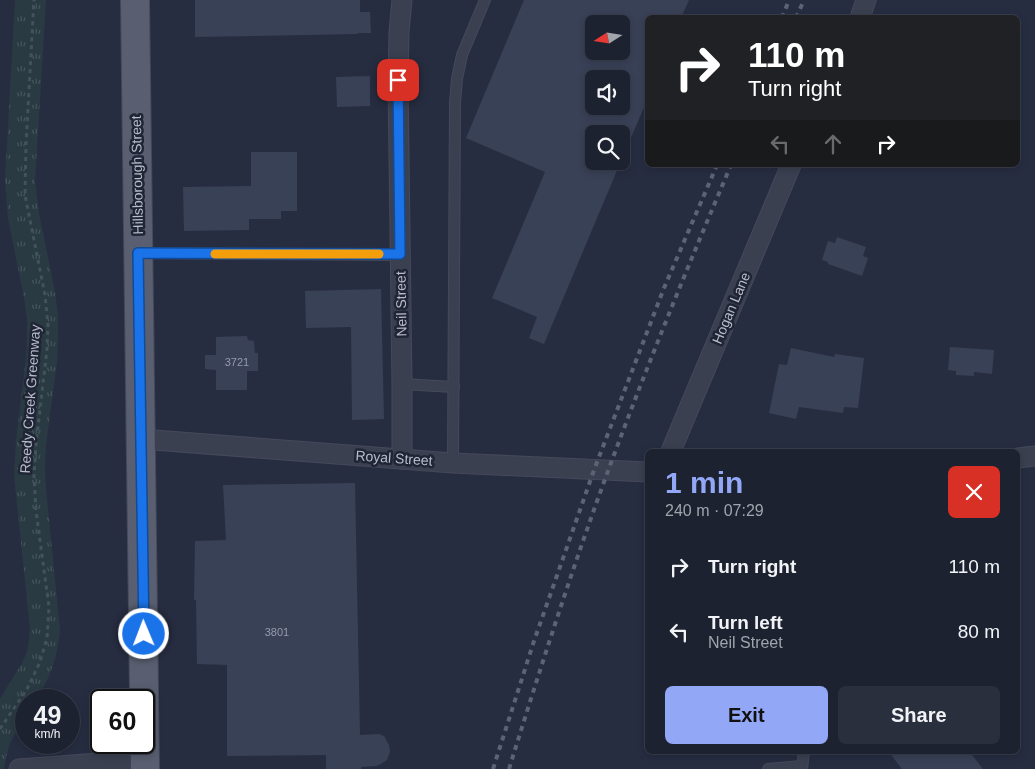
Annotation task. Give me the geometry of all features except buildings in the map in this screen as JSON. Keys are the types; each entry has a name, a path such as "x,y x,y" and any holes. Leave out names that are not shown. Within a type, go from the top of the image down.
{"main road":[{"name":"Hillsborough Street","path":"135,0 145,768"}],"street":[{"name":"Neil Street","path":"402,0 398,80 402,459"},
{"path":"861,15 866,0"},
{"name":"Hogan Lane","path":"672,449 791,167"},
{"name":"Royal Street","path":"142,439 453,463 645,472"},
{"path":"1020,458 1035,456"},
{"path":"19,769 99,763 145,768"}],"lane":[{"path":"453,463 456,79 462,55 485,0"},
{"path":"138,253 400,254"},
{"path":"402,384 454,387"},
{"path":"768,769 802,767 804,754"}],"path":[{"name":"Reedy Creek Greenway","path":"0,729 27,689 40,662 47,638 49,607 36,511 34,476 48,325 45,295 25,195 34,0"}],"green space":[{"path":"15,0 46,0 35,181 58,315 57,362 46,445 45,467 60,630 55,658 42,689 15,689 15,734 10,743 4,769 0,769 0,699 27,652 30,629 14,475 26,358 27,318 8,218 5,181"}],"railway":[{"path":"783,15 789,0"},
{"path":"797,15 804,0"},
{"path":"493,769 534,641 594,470 664,288 716,167"},
{"path":"509,769 557,619 608,471 637,394 730,167"}],"slow traffic":[{"path":"215,254 379,254"}],"route":[{"path":"144,634 138,253 400,254 398,80"}]}
